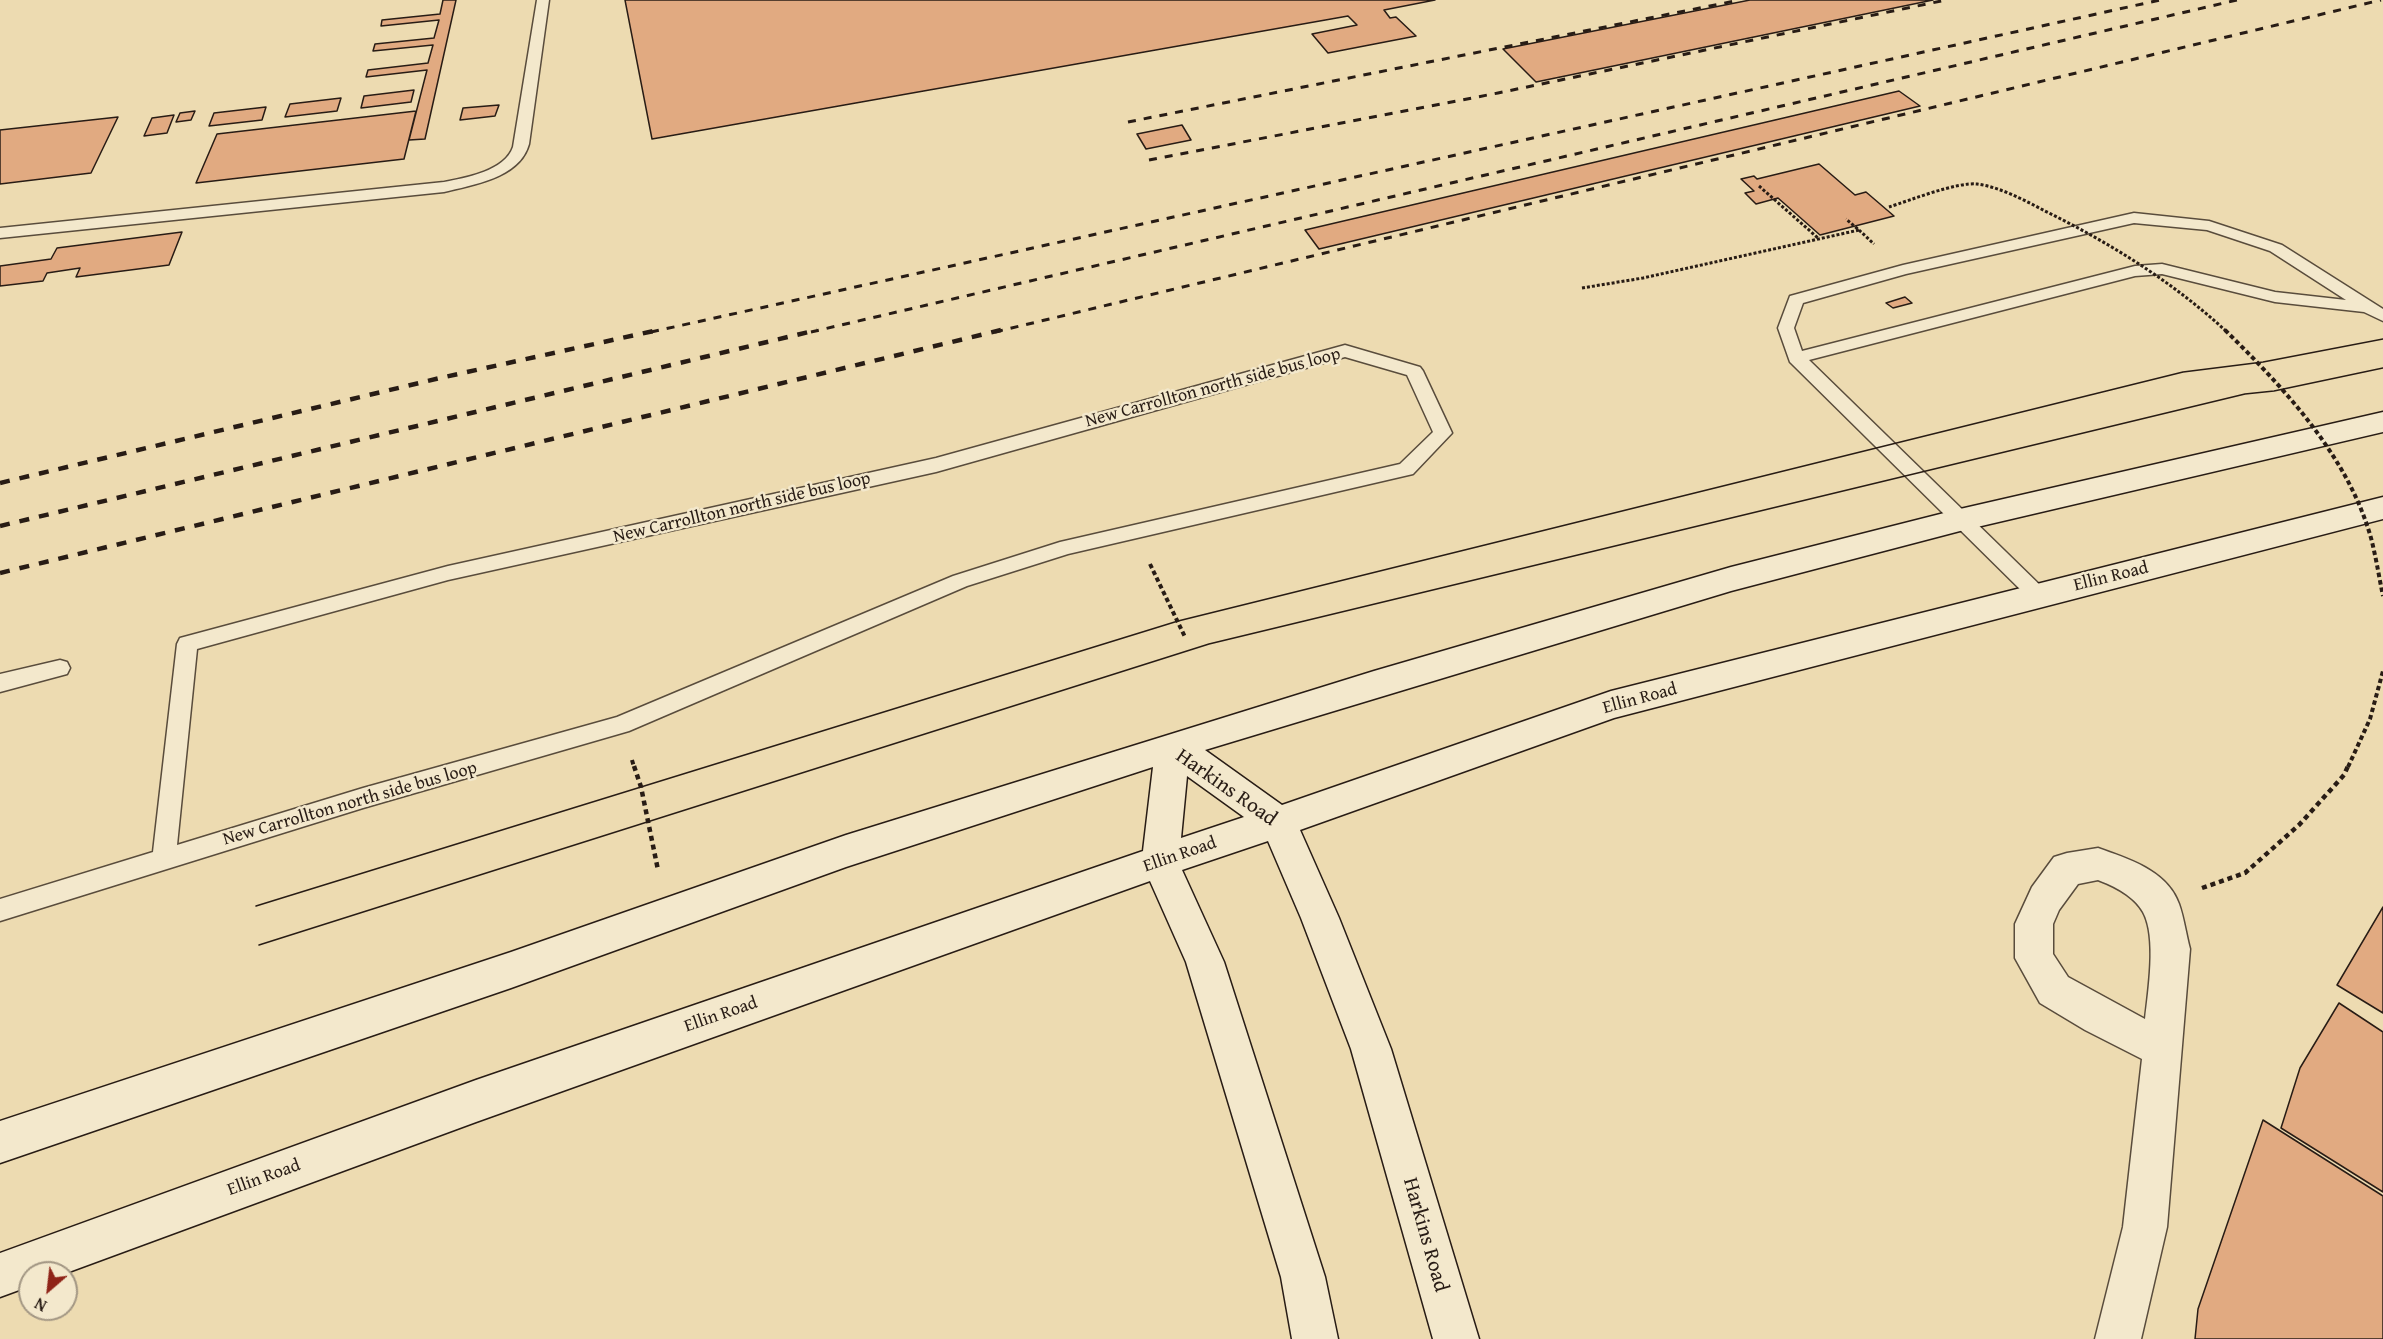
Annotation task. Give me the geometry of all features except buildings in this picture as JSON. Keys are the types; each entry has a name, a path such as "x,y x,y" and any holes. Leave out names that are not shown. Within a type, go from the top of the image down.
{"street":[{"path":"0,1142 511,970 846,851 1173,746 1731,579 1960,520 2383,422"},
{"name":"Ellin Road","path":"0,1275 487,1096 1611,705 2383,508"},
{"name":"Harkins Road","path":"1315,1339 1303,1277 1212,984 1160,861 1173,746 1278,822 1320,918 1371,1049 1456,1339"},
{"path":"2118,1339 2145,1227 2163,1049 2171,949 2160,904 2131,876 2098,864 2067,869 2045,899 2034,924 2034,958 2054,990 2099,1017 2163,1049"}],"lane":[{"path":"0,233 444,187 465,183 485,175 504,166 518,154 524,135 543,0"},
{"path":"2038,596 1796,358 1786,328 1796,300 1903,270 2134,218 2209,226 2276,248 2376,312"},
{"path":"1796,358 2135,271 2162,269 2275,297 2376,312"},
{"name":"New Carrollton north side bus loop","path":"1345,351 1414,371 1443,433 1406,469 1067,548 960,581 621,725 363,798 164,860 187,644 448,573 936,465 1345,351"},
{"path":"0,683 60,668"},
{"path":"0,910 164,860"}],"path":[{"path":"1890,207 1975,183 2022,199 2098,238 2158,275 2214,320 2266,369 2303,412 2352,493 2379,561 2383,596"},
{"path":"1759,186 1818,239"},
{"path":"1582,288 1643,278 1859,230 1846,219"},
{"path":"1134,532 1185,637"},
{"path":"2160,904 2245,873 2299,825 2344,775 2370,719 2383,671"},
{"path":"621,725 641,787 668,915"}],"tram line":[{"path":"256,906 1178,621 2183,372 2263,362 2383,339"},
{"path":"259,945 1209,644 2245,394 2274,391 2383,368"}],"railway":[{"path":"1128,122 1740,0"},
{"path":"1149,160 1498,93 1946,0"},
{"path":"651,332 2160,0"},
{"path":"811,332 2237,0"},
{"path":"995,332 2381,0"},
{"path":"0,483 440,378 658,330"},
{"path":"0,526 817,330"},
{"path":"0,573 1001,330"}]}
